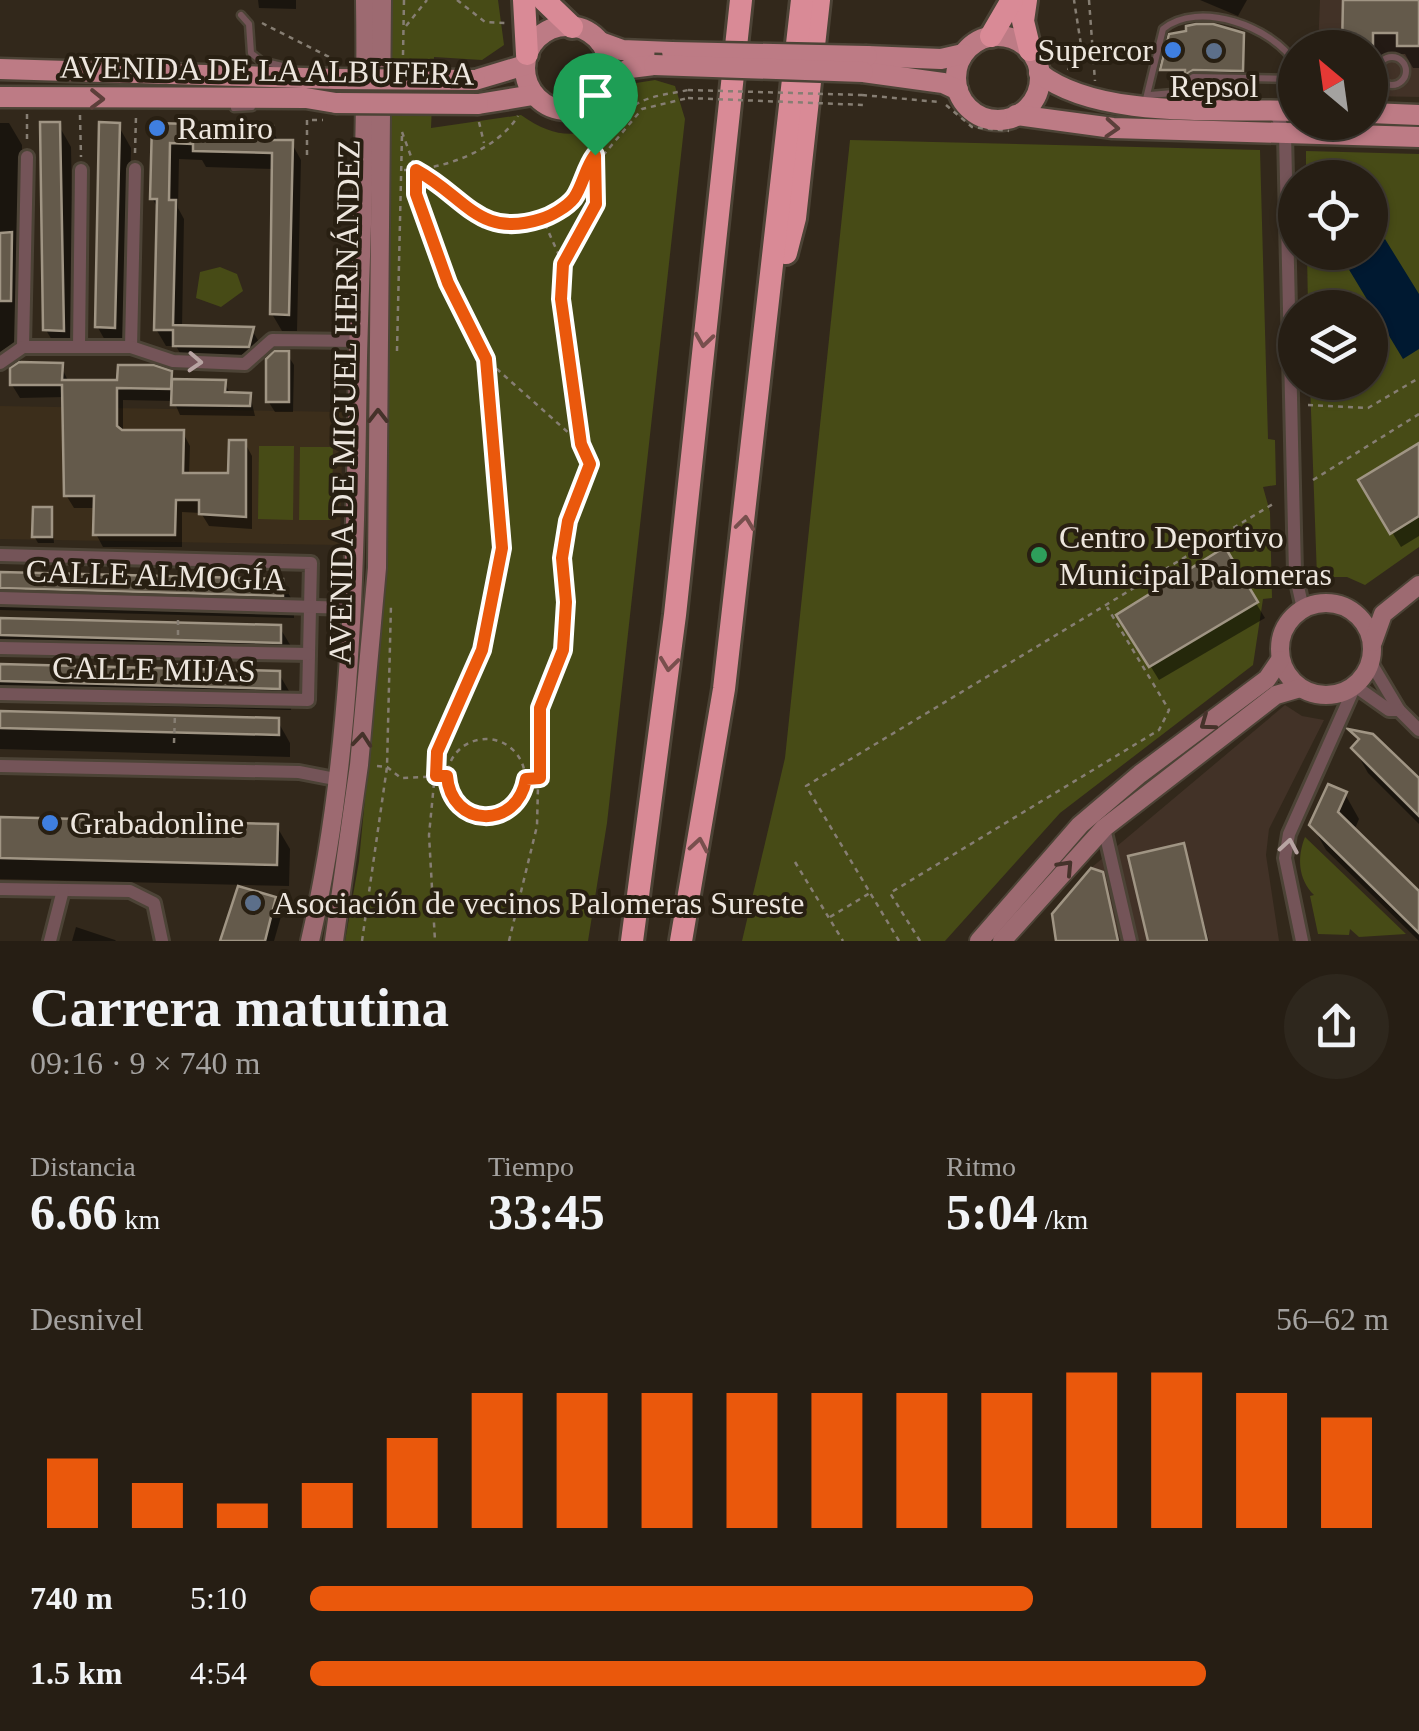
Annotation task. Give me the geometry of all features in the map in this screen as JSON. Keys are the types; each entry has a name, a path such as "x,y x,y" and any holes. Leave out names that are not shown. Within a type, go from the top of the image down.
{"highway":[{"path":"544,0 572,26"},
{"path":"714,274 726,0"},
{"path":"632,941 649,832 692,431 714,274 741,0"},
{"path":"681,941 724,689 802,0"},
{"path":"767,324 796,218 819,0"},
{"path":"992,36 1012,0"},
{"path":"1026,0 1022,21 1030,50"},
{"path":"519,11 526,59"}],"main road":[{"path":"963,54 865,64 630,68 608,81 595,100 570,110 543,104 524,77 526,59 540,35 572,26 622,50 865,64 958,90 981,116 1014,123 1278,134"},
{"path":"958,90 956,71 963,54 976,42 992,36 1012,38 1030,50 1039,72 1034,98 1014,123"},
{"path":"600,42 609,61 608,81"},
{"name":"AVENIDA DE LA ALBUFERA","path":"0,70 338,71 475,80 526,59"},
{"path":"1039,72 1074,92 1278,110"},
{"name":"AVENIDA DE LA ALBUFERA","path":"0,97 306,98 478,112 533,95"},
{"path":"1388,114 1419,114"},
{"path":"1388,136 1419,137"}],"street":[{"name":"AVENIDA DE MIGUEL HERNÁNDEZ","path":"310,941 331,841 351,608 365,0"},
{"name":"AVENIDA DE MIGUEL HERNÁNDEZ","path":"334,941 359,765 376,568 382,0"},
{"path":"1267,110 1278,119"},
{"path":"1284,140 1294,573 1303,609"},
{"path":"23,347 27,157"},
{"path":"132,347 135,169"},
{"path":"78,347 81,170"},
{"path":"0,363 23,347 132,347 173,361 245,364 272,340 359,342"},
{"name":"CALLE ALMOGÍA","path":"0,555 311,563 308,700"},
{"path":"1353,612 1413,589"},
{"path":"1302,941 1285,846 1372,655 1379,620 1413,589"},
{"name":"CALLE ALMOGÍA","path":"0,598 351,608"},
{"path":"979,941 1080,825 1140,774 1267,679 1280,660 1283,631 1303,609 1334,603 1353,612 1369,632 1372,655 1399,710 1419,730"},
{"path":"0,648 309,654"},
{"path":"1280,660 1300,688"},
{"path":"1002,941 1104,828 1276,695 1300,688 1328,696 1355,686"},
{"path":"1355,686 1389,710 1399,710"},
{"name":"CALLE MIJAS","path":"0,694 308,700"},
{"path":"0,766 299,772 334,779"},
{"name":"AVENIDA DE MIGUEL HERNÁNDEZ","path":"334,779 347,793 342,824 346,865"},
{"path":"1104,828 1130,941"},
{"path":"0,888 130,892 154,904 164,934 162,941"},
{"path":"50,941 63,890"}],"lane":[{"path":"241,14 249,24 252,53 261,61 338,71"},
{"path":"1278,43 1258,27 1242,21 1186,18 1163,29 1146,100 1172,93 1192,78 1278,78"},
{"path":"1391,56 1404,62 1407,70 1404,79 1392,85 1378,74 1380,64 1391,56"},
{"path":"1392,85 1392,114"},
{"path":"234,108 336,103"}],"path":[{"path":"403,56 404,0"},
{"path":"403,29 427,0"},
{"path":"457,0 485,22 519,11"},
{"path":"1066,72 1081,45 1074,0"},
{"path":"1089,0 1096,82"},
{"path":"256,20 338,71"},
{"path":"416,170 442,184 490,224 512,226 548,217 573,200 595,155 634,105 688,90 862,95 944,102 972,127 1014,123"},
{"path":"26,97 27,157"},
{"path":"79,98 81,170"},
{"path":"416,170 484,228 514,232 545,223 576,203 595,165 642,109 688,98 864,105"},
{"path":"135,169 136,100"},
{"path":"478,112 484,145"},
{"path":"402,170 439,168 509,131 519,114"},
{"path":"308,155 307,120 323,120"},
{"path":"563,264 596,204 595,126"},
{"path":"402,132 416,170 416,194 448,283 486,359 581,444"},
{"path":"509,941 537,826 540,708 563,650 566,602 562,558 568,521 590,464 581,444 566,360 563,264 545,223"},
{"path":"434,941 430,834 437,752 482,650 502,548 486,359"},
{"path":"1308,405 1368,408 1419,378"},
{"path":"1313,480 1419,414"},
{"path":"900,941 806,786 1272,504"},
{"path":"876,901 1159,730 1166,721 1168,710 1106,605"},
{"path":"482,739 508,745 518,754 526,779 524,792 508,811 484,818 461,809 448,788 447,776 458,751 482,739"},
{"path":"359,765 387,767 401,778 447,776"},
{"path":"526,779 540,778"},
{"path":"795,862 842,938 832,941"},
{"path":"829,918 872,893"},
{"path":"890,893 920,941"}],"shaded area":[{"path":"1320,0 1419,0 1419,97 1388,96 1388,30 1319,30"},
{"path":"0,406 343,412 340,545 0,539"},
{"path":"1285,705 1302,716 1324,720 1269,829 1266,855 1279,941 1056,941 1052,914 1091,868"}],"green space":[{"path":"392,0 498,0 504,45 482,60 434,57 431,128 521,115 557,132 586,131 612,113 636,83 655,80 675,86 685,119 607,823 588,941 345,941 359,861 376,683"},
{"name":"Centro Deportivo Municipal Palomeras","path":"850,140 1260,150 1268,439 1275,440 1276,485 1263,487 1270,512 1272,598 1263,599 1253,665 1060,813 945,941 742,941 785,758"},
{"name":"Centro Deportivo Municipal Palomeras","path":"1306,151 1419,154 1419,547 1365,585 1347,577 1317,577 1311,400 1388,400 1388,290 1308,290 1307,270 1388,270 1388,160 1306,160"},
{"path":"220,267 237,274 243,291 221,307 196,298 200,272"},
{"path":"259,446 294,446 293,520 258,519"},
{"path":"300,447 333,447 332,520 299,520"},
{"path":"1305,837 1406,934 1359,937 1350,929 1349,935 1318,934 1310,896 1314,895 1300,868"}],"water":[{"path":"1388,244 1419,294 1419,349 1403,359 1388,334 1388,290 1361,290 1349,270 1388,270"}],"building":[{"path":"1343,0 1419,0 1419,46 1397,46 1397,33 1388,30 1342,30"},
{"name":"Repsol","path":"1213,24 1244,33 1243,71 1193,70 1185,75 1185,70 1160,70 1169,34 1186,31 1186,26"},
{"path":"40,122 60,122 64,331 43,330"},
{"path":"99,122 120,123 115,328 95,327"},
{"path":"152,123 273,126 272,140 293,140 289,315 270,314 272,153 193,151 193,144 170,143 169,200 176,200 173,325 254,327 249,347 173,346 173,330 154,330 157,199 150,199"},
{"path":"12,232 11,301 0,301 0,233"},
{"path":"274,351 289,351 289,402 266,402 266,359"},
{"path":"19,362 63,363 62,380 117,380 118,365 154,365 172,371 171,389 117,388 117,426 122,430 184,430 183,473 228,473 229,440 246,440 246,517 199,514 199,500 176,500 175,535 93,535 94,496 64,496 62,385 10,385 10,368"},
{"path":"172,379 226,380 225,392 251,393 250,406 171,405"},
{"path":"1419,443 1419,516 1390,534 1358,480"},
{"path":"33,507 52,507 52,537 32,537"},
{"path":"1225,547 1258,602 1149,667 1116,615"},
{"path":"0,572 283,579 283,596 0,588"},
{"path":"0,618 281,625 281,643 0,635"},
{"path":"0,664 280,671 280,689 0,681"},
{"path":"0,711 279,718 279,735 0,728"},
{"path":"1348,729 1373,734 1419,778 1419,816 1351,748 1359,739"},
{"path":"1328,784 1347,792 1338,812 1419,891 1419,933 1309,825"},
{"path":"0,817 278,824 277,865 0,858"},
{"path":"1184,843 1207,941 1148,941 1128,856"},
{"path":"1091,868 1103,872 1118,941 1056,941 1052,914"},
{"path":"238,886 276,897 265,941 220,941"}],"place":[{"name":"Supercor","path":"1173,50"},
{"name":"Repsol","path":"1214,51"},
{"name":"Ramiro","path":"157,128"},
{"name":"Centro Deportivo Municipal Palomeras","path":"1039,555"},
{"name":"Grabadonline","path":"50,823"},
{"name":"Asociación de vecinos Palomeras Sureste","path":"253,903"}],"route":[{"path":"595,155 596,204 563,264 561,299 566,360 581,444 590,464 568,521 562,558 566,602 563,650 540,708 540,778 526,779 524,792 508,811 484,818 472,816 453,800 447,776 436,776 437,752 482,650 502,548 486,359 448,283 416,194 416,170 442,184 490,224 522,225 548,217 573,200 595,155"}]}
